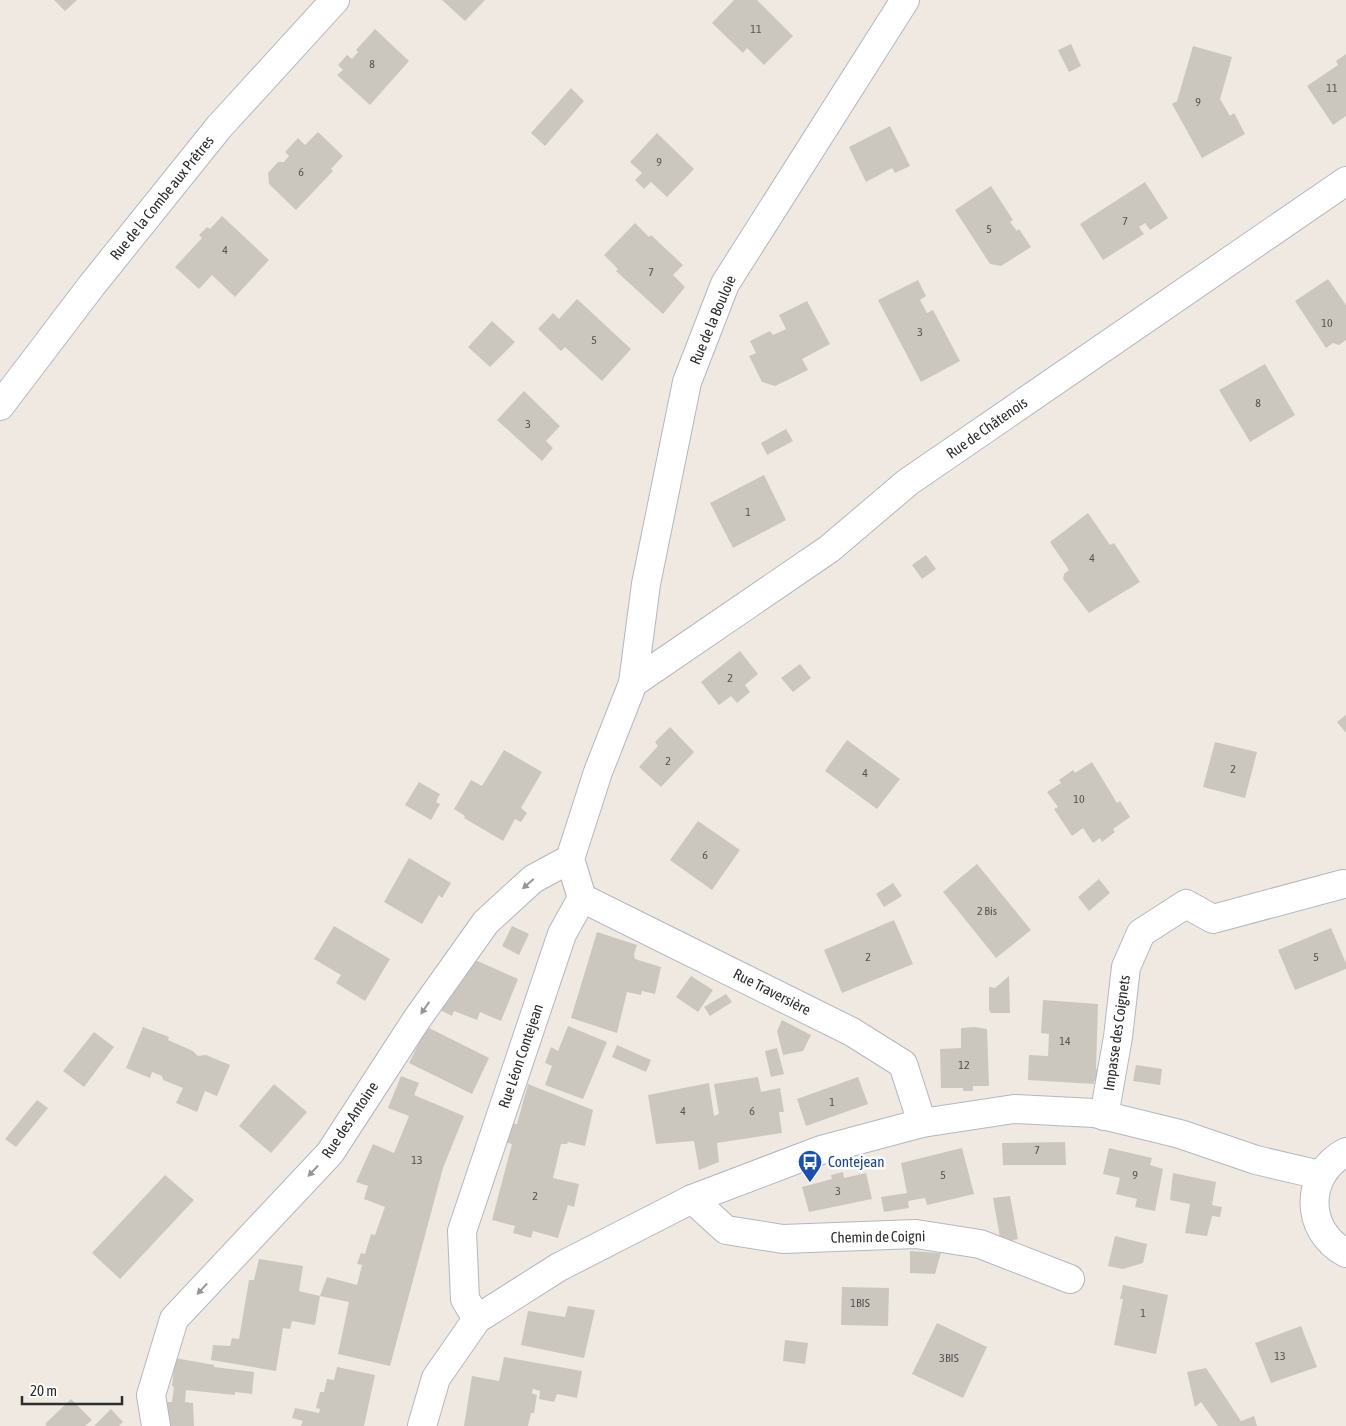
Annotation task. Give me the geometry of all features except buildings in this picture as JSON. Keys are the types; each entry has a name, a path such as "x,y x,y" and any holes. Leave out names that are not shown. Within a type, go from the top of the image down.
{"street":[{"name":"Rue de la Combe aux Prêtres","path":"0,406 92,285 219,127 334,0"},
{"name":"Rue de la Bouloie","path":"633,683 646,584 687,382 725,284 905,0"},
{"name":"Rue de Châtenois","path":"633,683 829,549 908,482 1346,181"},
{"path":"582,898 570,859 598,772 633,683"},
{"name":"Rue des Antoine","path":"156,1426 151,1394 174,1318 330,1153 417,1019 486,922 533,879 570,859"},
{"name":"Impasse des Coignets","path":"1104,1116 1118,1037 1126,967 1141,933 1186,904 1213,919 1343,884"},
{"name":"Rue Traversière","path":"582,898 852,1032 902,1064 922,1123"},
{"name":"Rue Léon Contejean","path":"477,1319 465,1299 462,1232 562,934 582,898"},
{"path":"422,1426 436,1378 477,1319 559,1267 692,1199 821,1150 922,1123 1014,1109 1104,1116 1180,1134 1256,1160 1320,1176"},
{"path":"1346,1152 1330,1162 1320,1176 1314,1193 1313,1210 1319,1228 1330,1242 1346,1253"},
{"name":"Chemin de Coigni","path":"692,1199 726,1230 783,1239 916,1234 980,1244 1070,1279"}],"place":[{"name":"Contejean","path":"810,1183"}]}
